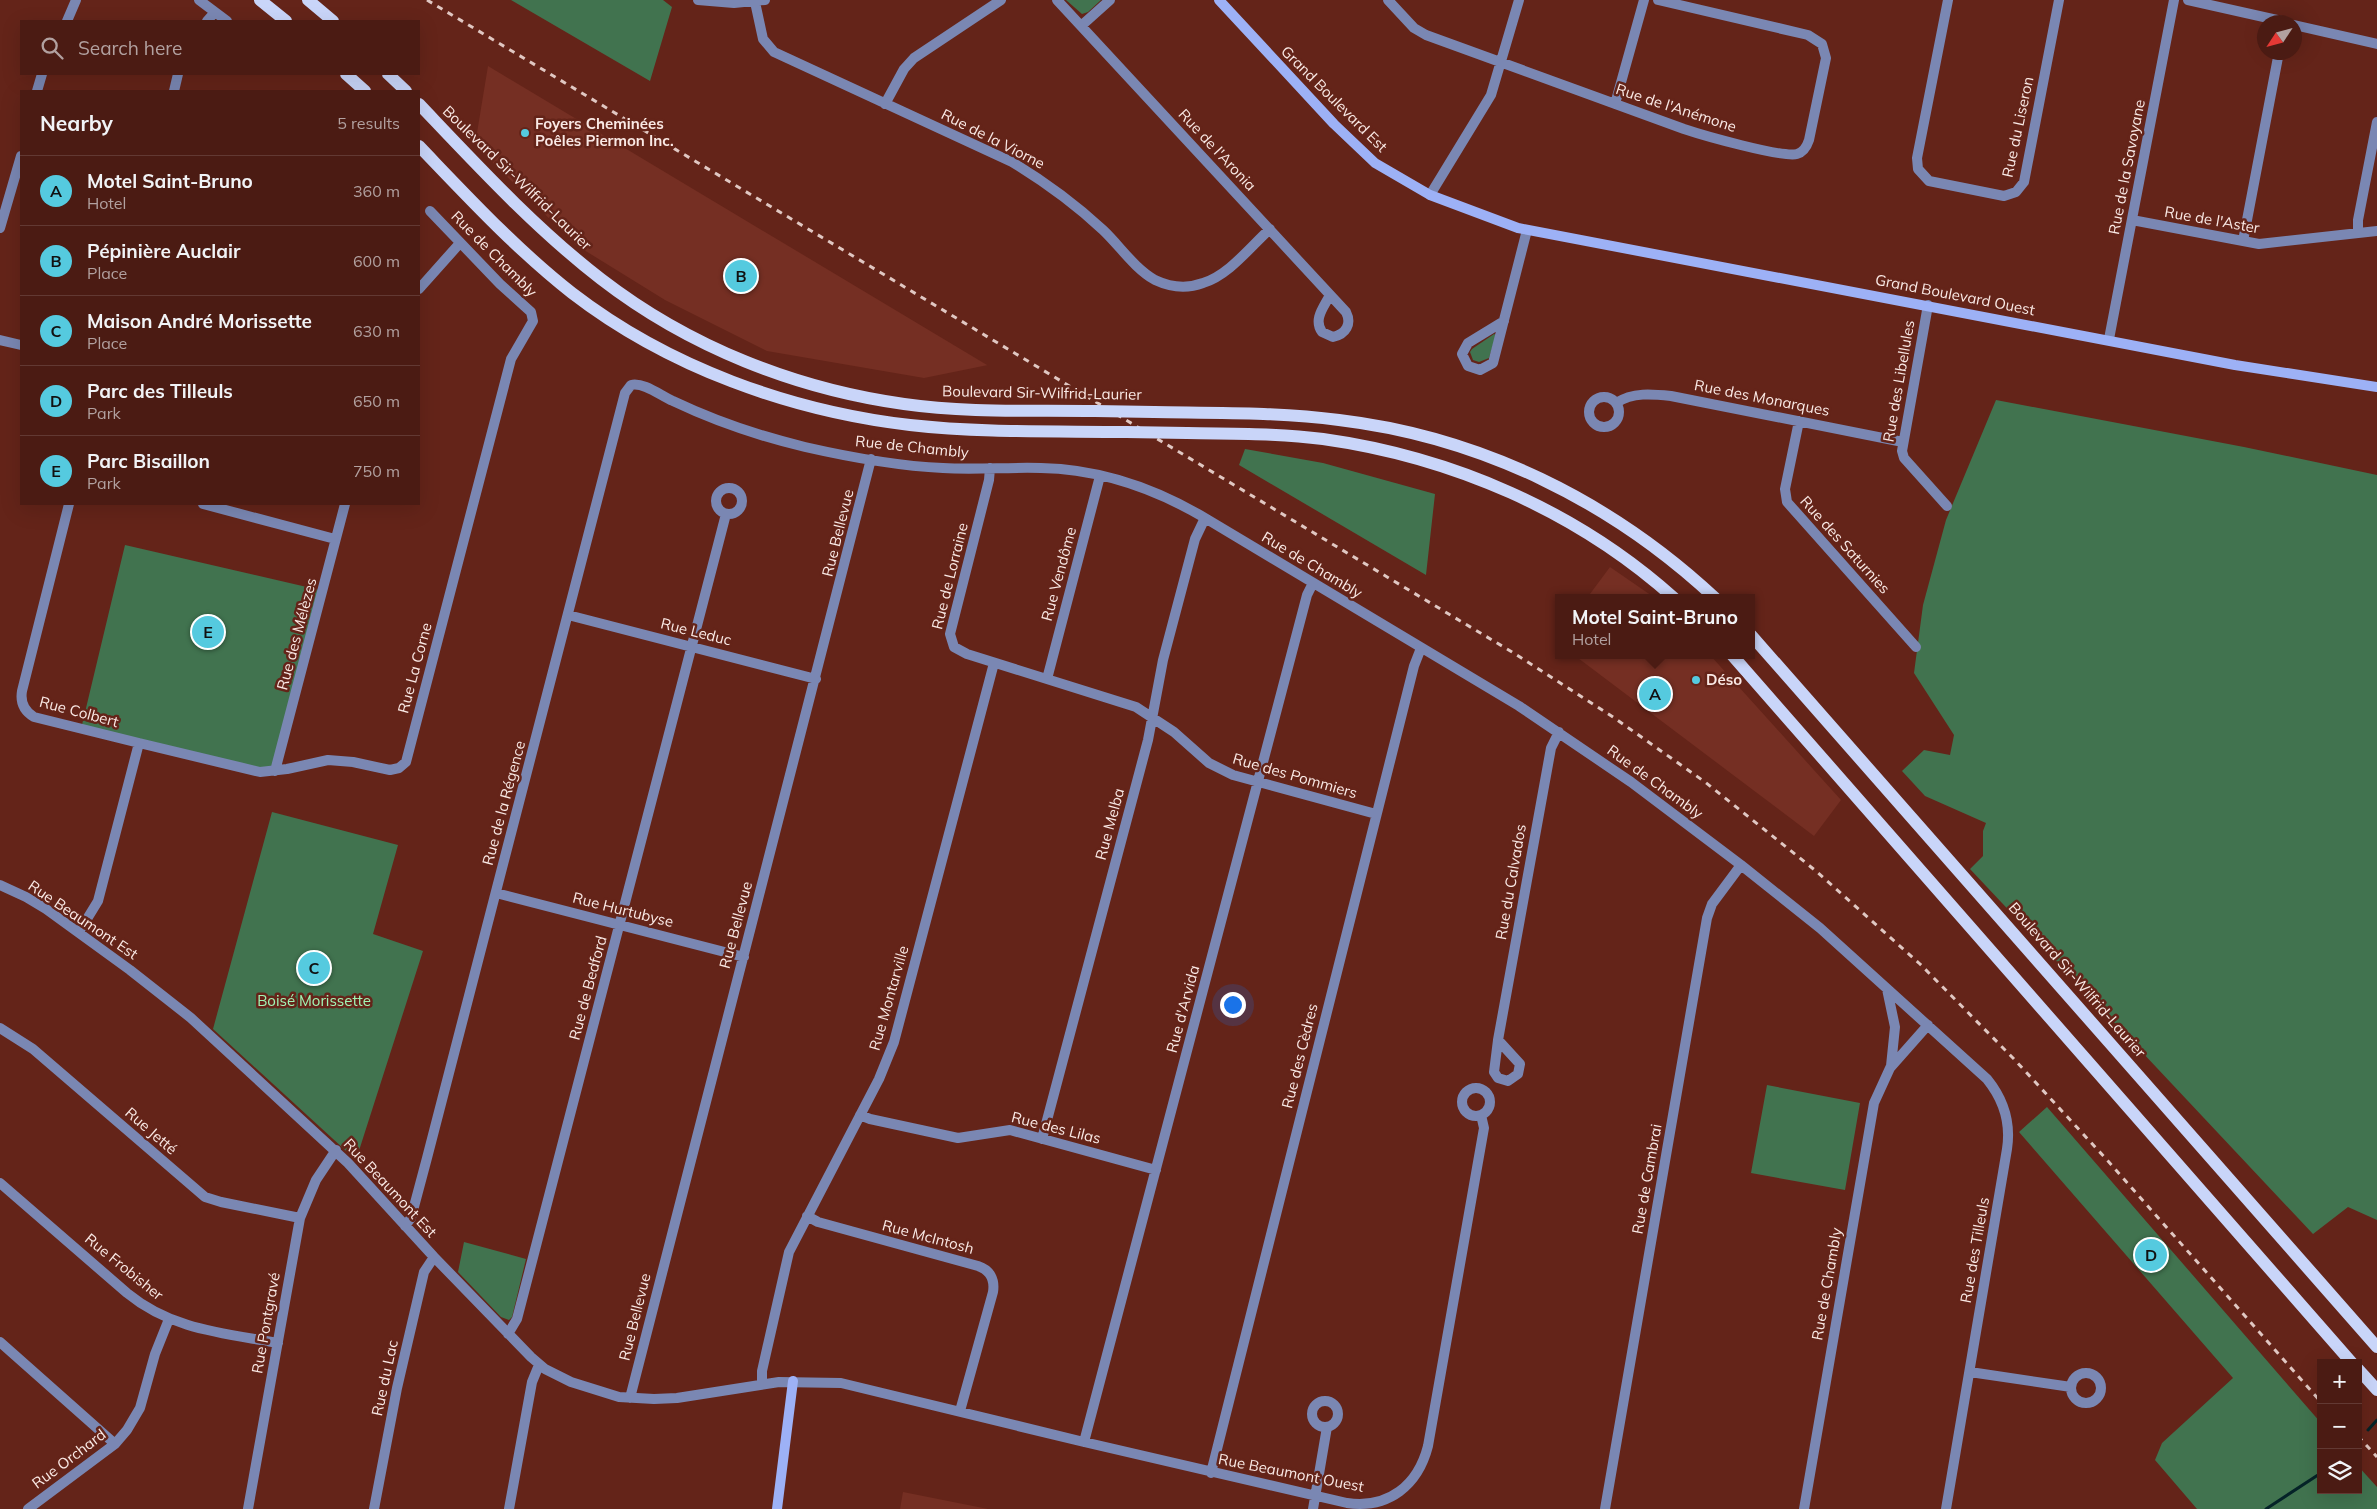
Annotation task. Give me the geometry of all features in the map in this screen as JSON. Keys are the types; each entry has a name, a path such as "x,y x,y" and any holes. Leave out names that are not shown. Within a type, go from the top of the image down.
{"main road":[{"path":"260,0 285,20"},
{"path":"308,0 332,20"},
{"path":"347,75 363,90"},
{"path":"389,75 405,90"},
{"name":"Boulevard Sir-Wilfrid-Laurier","path":"420,105 513,201 586,267 650,313 736,358 813,385 906,404 956,409 1285,415 1339,420 1410,432 1475,451 1543,479 1605,513 1663,553 1710,594"},
{"path":"420,147 519,248 574,294 612,321 656,347 741,384 827,411 912,425 983,430 1187,433 1322,439 1393,453 1449,469 1507,491 1564,519 1622,557 1669,594"},
{"name":"Boulevard Sir-Wilfrid-Laurier","path":"1755,640 2377,1347"},
{"path":"1736,659 2348,1359"},
{"path":"2362,1373 2377,1390"}],"street":[{"path":"67,20 76,0"},
{"path":"199,0 226,20"},
{"path":"698,0 727,3 760,1"},
{"path":"885,104 904,69 914,58 1001,0"},
{"name":"Rue de l'Aronia","path":"1056,0 1330,295"},
{"path":"1082,26 1110,0"},
{"name":"Grand Boulevard Est","path":"1220,0 1364,154 1395,176 1430,194 1527,230"},
{"name":"Rue de l'Anémone","path":"1388,0 1420,32 1502,63 1710,138 1783,153 1797,154 1808,143 1826,58 1820,42 1808,35 1658,0"},
{"path":"1430,194 1488,102 1502,63 1519,0"},
{"path":"1615,104 1644,0"},
{"name":"Rue du Liseron","path":"1948,0 1918,158 1918,169 1929,181 2007,196 2019,190 2025,179 2059,0"},
{"name":"Rue de la Savoyane","path":"2109,339 2174,0"},
{"path":"2188,0 2257,16"},
{"name":"Rue de la Viorne","path":"760,1 763,39 771,50 993,153 1033,175 1080,208 1144,272 1164,284 1187,287 1210,281 1224,271 1270,229"},
{"path":"209,20 215,12"},
{"path":"2302,27 2377,44"},
{"path":"2243,241 2277,60"},
{"path":"37,90 42,75"},
{"path":"174,90 178,75"},
{"path":"2358,232 2358,220 2377,122"},
{"path":"0,228 20,159"},
{"name":"Rue de Chambly","path":"430,211 500,284 529,310 533,320"},
{"name":"Rue de l'Aster","path":"2132,220 2266,244 2377,230"},
{"path":"1504,321 1465,346 1462,354 1468,366 1480,370 1493,363 1504,321 1527,230"},
{"name":"Grand Boulevard Ouest","path":"1527,230 2109,339 2272,372 2377,388"},
{"path":"420,288 460,243"},
{"name":"Rue des Libellules","path":"1928,305 1902,451 1904,458 1947,506"},
{"name":"Rue La Corne","path":"139,743 260,772 275,771 328,760 353,762 390,770 399,768 406,762 511,359 533,320"},
{"path":"0,340 20,345"},
{"name":"Rue de Chambly","path":"629,387 634,384 642,386 694,410 760,435 806,447 871,460 942,468 1050,468 1100,476 1165,497 1205,518 1559,732 1741,864 1820,928 1928,1025 1890,1068 1880,1087 1872,1112 1804,1509"},
{"name":"Rue de la Régence","path":"405,1226 413,1210 625,393 629,387"},
{"name":"Rue des Monarques","path":"1616,403 1625,396 1662,395 1903,442"},
{"name":"Rue des Saturnies","path":"1799,421 1785,493 1787,502 1916,647"},
{"name":"Rue Bellevue","path":"630,1398 871,460"},
{"name":"Rue de Lorraine","path":"990,468 989,480 950,637 952,645 959,651 994,662"},
{"name":"Rue Vendôme","path":"1047,679 1100,476"},
{"name":"Rue Colbert","path":"69,505 22,692 22,702 26,711 34,717 139,743"},
{"path":"207,505 335,539"},
{"name":"Rue des Mélèzes","path":"275,771 345,505"},
{"name":"Rue de Bedford","path":"508,1334 518,1319 726,514"},
{"name":"Rue Melba","path":"1042,1139 1147,745 1163,660 1195,539 1205,518"},
{"name":"Rue d'Arvida","path":"1084,1442 1307,595 1313,583"},
{"name":"Rue Leduc","path":"568,615 816,678"},
{"name":"Rue des Cèdres","path":"1211,1473 1376,814 1414,666 1422,648"},
{"name":"Rue des Pommiers","path":"994,662 1136,707 1174,732 1214,767 1258,783 1376,814"},
{"name":"Rue Montarville","path":"762,1383 762,1370 784,1267 807,1216 860,1115 894,1042 994,662"},
{"name":"Rue du Calvados","path":"1498,1040 1551,748 1559,732"},
{"path":"79,932 98,901 139,743"},
{"name":"Rue de Cambrai","path":"1605,1509 1707,918 1712,904 1741,864"},
{"name":"Rue Beaumont Est","path":"0,886 26,897 79,932 191,1018 336,1150 434,1257 539,1364 582,1386 630,1398 672,1398 762,1383 793,1381"},
{"name":"Rue Hurtubyse","path":"496,893 744,957"},
{"name":"Rue de Chambly","path":"1887,988 1895,1027 1890,1068"},
{"name":"Rue des Tilleuls","path":"1928,1025 1991,1084 2004,1108 2008,1128 2007,1149 1946,1509"},
{"name":"Rue Jetté","path":"0,1028 32,1049 205,1197 300,1218"},
{"name":"Rue des Lilas","path":"860,1115 870,1119 958,1138 973,1138 1006,1130 1156,1170"},
{"name":"Rue Beaumont Ouest","path":"793,1381 841,1383 1211,1473 1352,1504 1378,1503 1404,1489 1416,1475 1428,1446 1484,1128 1481,1115"},
{"name":"Rue Pontgravé","path":"248,1509 300,1218 316,1180 336,1150"},
{"name":"Rue Frobisher","path":"0,1183 134,1299 169,1319 195,1329 278,1343"},
{"name":"Rue McIntosh","path":"807,1216 818,1222 976,1265 989,1273 993,1282 993,1292 960,1411"},
{"name":"Rue du Lac","path":"374,1509 397,1388 424,1272 434,1257"},
{"name":"Rue Orchard","path":"28,1509 115,1444 127,1430 140,1408 155,1354 169,1319"},
{"path":"0,1342 115,1444"},
{"path":"509,1509 532,1382 539,1364"},
{"path":"1970,1372 2071,1387"},
{"path":"777,1509 793,1381"},
{"path":"1313,1509 1327,1427"}],"shaded area":[{"path":"488,66 988,365 924,378 767,351 665,300 576,245 475,145"},
{"path":"1610,567 1649,594 1590,594"},
{"path":"1579,659 1714,659 1841,800 1814,836"},
{"path":"903,1492 988,1509 900,1509"}],"green space":[{"path":"511,0 663,0 672,7 650,81"},
{"path":"1066,0 1101,0 1088,12 1082,14"},
{"path":"1494,334 1496,335 1489,358 1479,362 1473,360 1470,352 1472,349"},
{"path":"1996,400 2244,447 2377,475 2377,1220 2348,1207 2313,1234 1970,869 1983,856 1983,831 1986,823 1925,796 1902,771 1924,750 1950,755 1954,735 1914,673 1923,605 1946,520"},
{"path":"1245,449 1323,463 1435,494 1426,575 1239,465"},
{"path":"125,545 324,591 275,771 81,729"},
{"name":"Boisé Morissette","path":"272,812 398,845 373,934 423,951 356,1160 213,1029"},
{"path":"1767,1085 1860,1103 1845,1190 1751,1173"},
{"path":"2047,1107 2317,1418 2317,1494 2362,1494 2362,1470 2377,1487 2377,1509 2197,1509 2155,1460 2162,1443 2233,1378 2019,1132"},
{"path":"464,1242 526,1259 512,1317 509,1320 501,1317 458,1272"}],"waterway":[{"path":"2368,1430 2377,1420"},
{"path":"2266,1509 2317,1476"}],"railway":[{"path":"427,0 1512,652 1613,717 1705,782 1816,871 1920,964 2014,1059 2108,1161 2317,1397"},
{"path":"2362,1440 2377,1457"}],"place":[{"name":"Foyers Cheminées Poêles Piermon Inc.","path":"525,133"},
{"name":"Pépinière Auclair","path":"741,276"},
{"name":"Parc Bisaillon","path":"208,632"},
{"name":"Déso","path":"1696,680"},
{"name":"Motel Saint-Bruno","path":"1655,694"},
{"name":"Maison André Morissette","path":"314,968"},
{"name":"Parc des Tilleuls","path":"2151,1255"}]}
